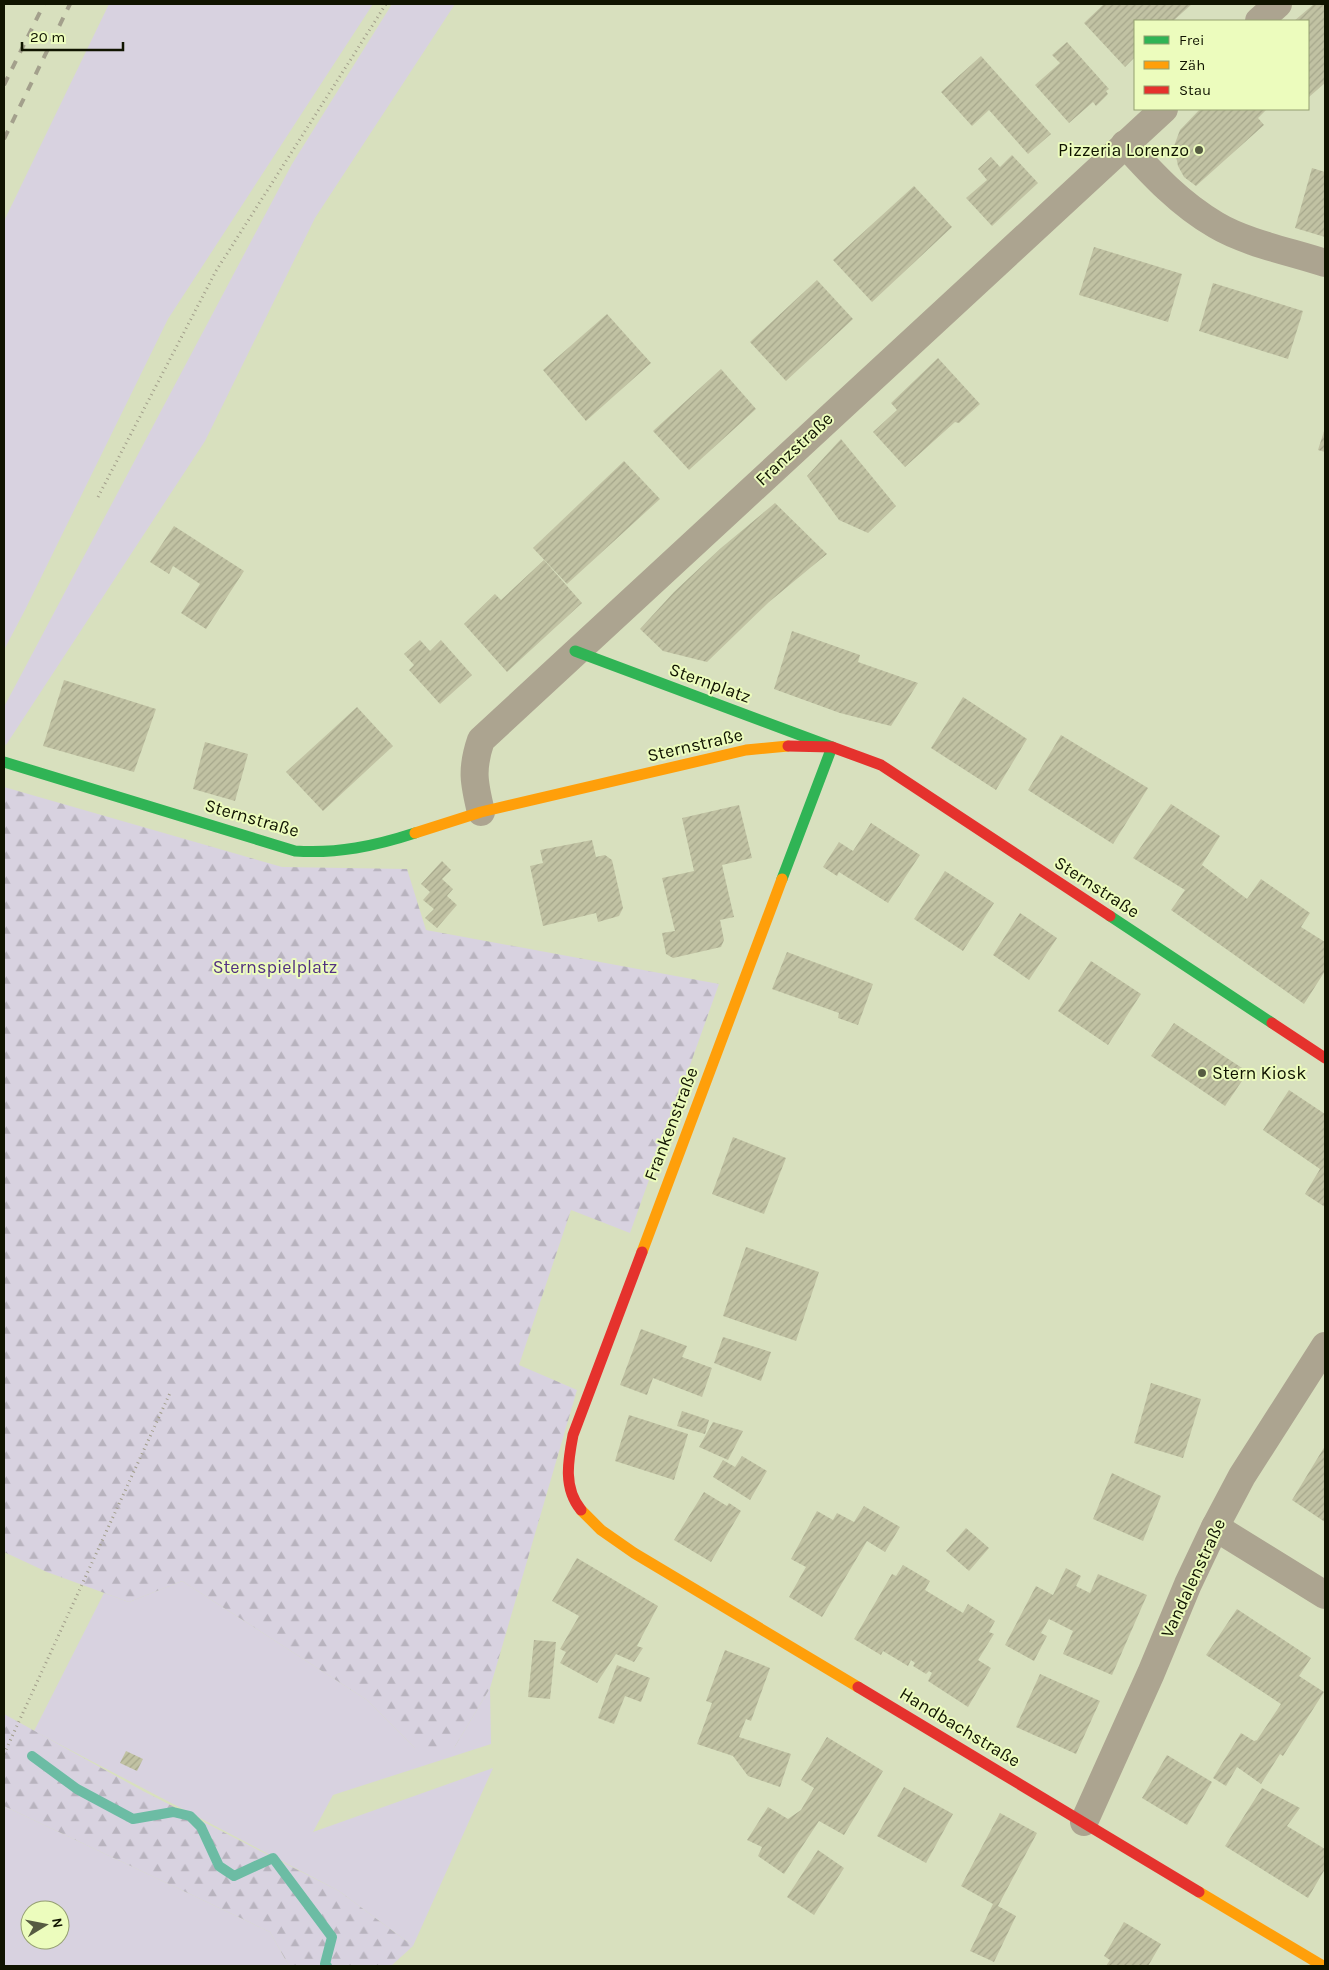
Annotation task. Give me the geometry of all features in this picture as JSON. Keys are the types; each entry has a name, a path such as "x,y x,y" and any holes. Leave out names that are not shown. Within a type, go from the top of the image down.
{"street":[{"path":"1260,20 1278,4"},
{"name":"Franzstraße","path":"481,812 473,780 474,759 481,740 1163,110"},
{"path":"1125,144 1158,181 1186,205 1218,226 1265,244 1325,263"},
{"name":"Sternplatz","path":"575,652 832,747"},
{"name":"Sternstraße","path":"4,762 294,851 324,853 375,846 481,812 746,750 787,746 832,747 881,765 1325,1058"},
{"name":"Frankenstraße","path":"582,1514 572,1496 566,1476 567,1455 572,1435 832,747"},
{"name":"Vandalenstraße","path":"1084,1822 1215,1526 1242,1476 1325,1346"},
{"name":"Handbachstraße","path":"582,1514 606,1536 1323,1966"},
{"path":"1215,1526 1325,1595"}],"path":[{"path":"98,497 216,271 386,4"},
{"path":"4,1754 170,1393"}],"green space":[{"path":"109,4 373,4 168,319 4,650 4,221"},
{"path":"392,4 455,4 315,218 205,441 6,745 4,743 4,707 292,164"},
{"name":"Sternspielplatz","path":"4,787 282,867 407,869 426,930 719,984 630,1233 571,1210 519,1365 577,1390 490,1688 454,1748 415,1748 367,1700 182,1581 129,1602 47,1572 4,1552"},
{"path":"182,1581 367,1700 415,1748 454,1748 490,1688 491,1744 333,1795 313,1832 493,1768 413,1946 339,1891 34,1731 104,1593 129,1602"},
{"path":"4,1714 143,1791 339,1891 413,1946 391,1966 289,1966 270,1932 4,1806"},
{"path":"4,1806 270,1932 289,1966 4,1966"}],"building":[{"path":"1104,4 1192,4 1174,20 1134,20 1134,58 1125,67 1084,23"},
{"path":"1314,4 1325,4 1325,83 1309,97 1309,20 1295,20"},
{"path":"1067,42 1109,89 1106,91 1108,94 1096,106 1093,102 1069,123 1035,85 1060,63 1052,55"},
{"path":"981,56 1051,134 1028,154 989,110 972,126 941,92"},
{"path":"1199,110 1266,110 1258,118 1264,125 1196,186 1184,177 1178,166 1174,146 1180,130"},
{"path":"1012,155 1038,183 992,226 966,198 987,180 978,169 991,157 1000,167"},
{"path":"1312,168 1325,172 1325,237 1295,228"},
{"path":"914,186 952,227 872,302 833,260"},
{"path":"1094,247 1182,274 1168,322 1079,295"},
{"path":"817,280 853,319 786,381 750,342"},
{"path":"1213,283 1303,311 1288,359 1199,331"},
{"path":"607,314 651,363 586,421 543,370"},
{"path":"938,358 980,404 959,423 955,422 905,467 873,432 897,410 891,403"},
{"path":"721,369 756,409 689,470 653,431"},
{"path":"1325,428 1325,452 1318,450"},
{"path":"841,439 896,506 868,533 839,520 807,476"},
{"path":"624,461 660,499 567,584 533,548"},
{"path":"775,503 827,554 769,602 707,662 663,651 640,629 674,592 721,548"},
{"path":"174,526 244,571 206,629 181,613 200,584 173,566 169,574 150,562"},
{"path":"544,560 582,603 507,672 464,624 495,594 501,600"},
{"path":"792,631 860,655 858,662 918,683 891,726 840,713 774,689"},
{"path":"420,640 430,651 441,640 472,675 440,704 409,670 414,665 404,654"},
{"path":"64,680 156,709 134,772 43,746"},
{"path":"963,697 1027,739 996,790 931,748"},
{"path":"357,707 393,746 323,811 286,772"},
{"path":"1061,735 1148,788 1113,844 1028,790"},
{"path":"205,742 248,754 235,801 193,789"},
{"path":"1171,804 1220,836 1196,874 1202,865 1247,899 1261,879 1310,913 1301,927 1325,942 1325,971 1304,1004 1171,910 1185,890 1133,858"},
{"path":"739,805 752,858 722,865 734,917 720,920 724,940 721,947 673,958 666,954 662,933 675,931 662,878 694,871 682,818"},
{"path":"871,823 920,855 888,903 839,872 837,876 823,867 839,842 853,851"},
{"path":"592,840 596,857 605,855 612,860 623,908 619,916 598,922 596,913 543,926 530,866 543,863 540,850"},
{"path":"442,861 451,870 442,879 453,889 447,896 457,905 437,928 425,918 434,909 423,900 430,892 421,884"},
{"path":"945,871 994,903 963,951 914,919"},
{"path":"1020,913 1057,938 1029,980 993,955"},
{"path":"787,952 873,984 858,1025 838,1018 839,1013 772,989"},
{"path":"1091,961 1141,994 1108,1045 1058,1011"},
{"path":"1174,1023 1248,1072 1225,1106 1151,1056"},
{"path":"1289,1090 1325,1114 1325,1207 1305,1194 1320,1169 1263,1130"},
{"path":"733,1137 786,1158 764,1214 712,1194"},
{"path":"746,1247 819,1272 796,1341 723,1316"},
{"path":"641,1329 687,1346 682,1357 712,1368 702,1397 653,1378 647,1395 620,1385"},
{"path":"723,1337 771,1352 761,1381 714,1363"},
{"path":"1151,1383 1201,1399 1183,1458 1134,1443"},
{"path":"682,1411 709,1420 705,1434 677,1426"},
{"path":"629,1415 688,1434 674,1480 615,1461"},
{"path":"713,1422 743,1431 728,1460 699,1447"},
{"path":"1325,1446 1325,1522 1292,1500"},
{"path":"742,1456 767,1471 750,1500 713,1477 723,1460 735,1467"},
{"path":"1112,1473 1161,1496 1143,1541 1093,1519"},
{"path":"704,1492 727,1506 729,1503 741,1511 711,1562 674,1540"},
{"path":"864,1506 900,1527 885,1552 867,1541 822,1617 789,1597 806,1567 791,1559 817,1511 833,1520 837,1513 854,1522"},
{"path":"966,1528 989,1548 969,1571 946,1551"},
{"path":"577,1558 658,1606 637,1646 643,1648 634,1662 616,1654 597,1683 560,1663 566,1652 560,1649 579,1616 552,1601"},
{"path":"903,1565 930,1581 925,1590 963,1613 968,1604 995,1621 989,1632 994,1634 978,1660 991,1668 968,1707 928,1681 932,1673 929,1671 926,1674 913,1666 915,1663 911,1660 908,1666 883,1651 881,1655 854,1639 892,1574 896,1576"},
{"path":"1066,1568 1081,1576 1076,1586 1090,1593 1098,1574 1147,1595 1112,1675 1063,1654 1073,1631 1049,1619 1041,1633 1047,1636 1034,1661 1005,1645 1036,1586 1053,1595"},
{"path":"1237,1609 1311,1658 1299,1676 1324,1692 1283,1756 1280,1754 1261,1784 1237,1767 1226,1786 1213,1778 1241,1733 1254,1741 1257,1740 1281,1704 1206,1655"},
{"path":"534,1640 556,1642 550,1699 528,1697"},
{"path":"725,1650 770,1668 751,1721 746,1719 739,1737 791,1754 780,1787 748,1776 733,1756 697,1744 712,1703 706,1701"},
{"path":"617,1665 650,1678 641,1702 625,1696 614,1724 598,1718"},
{"path":"1040,1674 1100,1701 1076,1754 1016,1727"},
{"path":"827,1737 883,1771 844,1835 819,1821 784,1874 758,1856 762,1847 747,1840 768,1807 788,1819 801,1810 814,1788 801,1780"},
{"path":"126,1751 143,1759 137,1771 120,1763"},
{"path":"1167,1755 1212,1782 1187,1825 1142,1798"},
{"path":"904,1787 953,1814 926,1863 877,1836"},
{"path":"1262,1788 1300,1808 1287,1826 1325,1849 1325,1869 1308,1898 1225,1846"},
{"path":"1000,1813 1037,1833 998,1906 1016,1916 994,1962 970,1951 993,1904 961,1886"},
{"path":"818,1850 844,1868 814,1915 787,1897"},
{"path":"1124,1922 1161,1944 1148,1966 1106,1966 1110,1960 1104,1956"}],"waterway":[{"path":"32,1756 77,1789 133,1819 173,1812 190,1816 201,1827 219,1866 234,1876 273,1858 332,1937 325,1964 327,1966"}],"railway":[{"path":"4,85 44,4"},
{"path":"4,139 70,4"}],"traffic: fast":[{"path":"575,651 832,747 782,879"},
{"path":"4,762 295,851 311,852 356,848 415,833"},
{"path":"1110,916 1272,1023"}],"traffic: slow":[{"path":"415,833 481,812 746,750 788,746"},
{"path":"642,1252 782,879"},
{"path":"581,1510 601,1530 634,1553 858,1687"},
{"path":"1199,1892 1323,1966"}],"traffic: jam":[{"path":"788,746 832,747 881,765 1110,916"},
{"path":"1272,1023 1325,1058"},
{"path":"581,1510 571,1493 568,1474 573,1435 642,1252"},
{"path":"858,1687 1199,1892"}],"place":[{"name":"Pizzeria Lorenzo","path":"1199,150"},
{"name":"Stern Kiosk","path":"1202,1073"}]}
